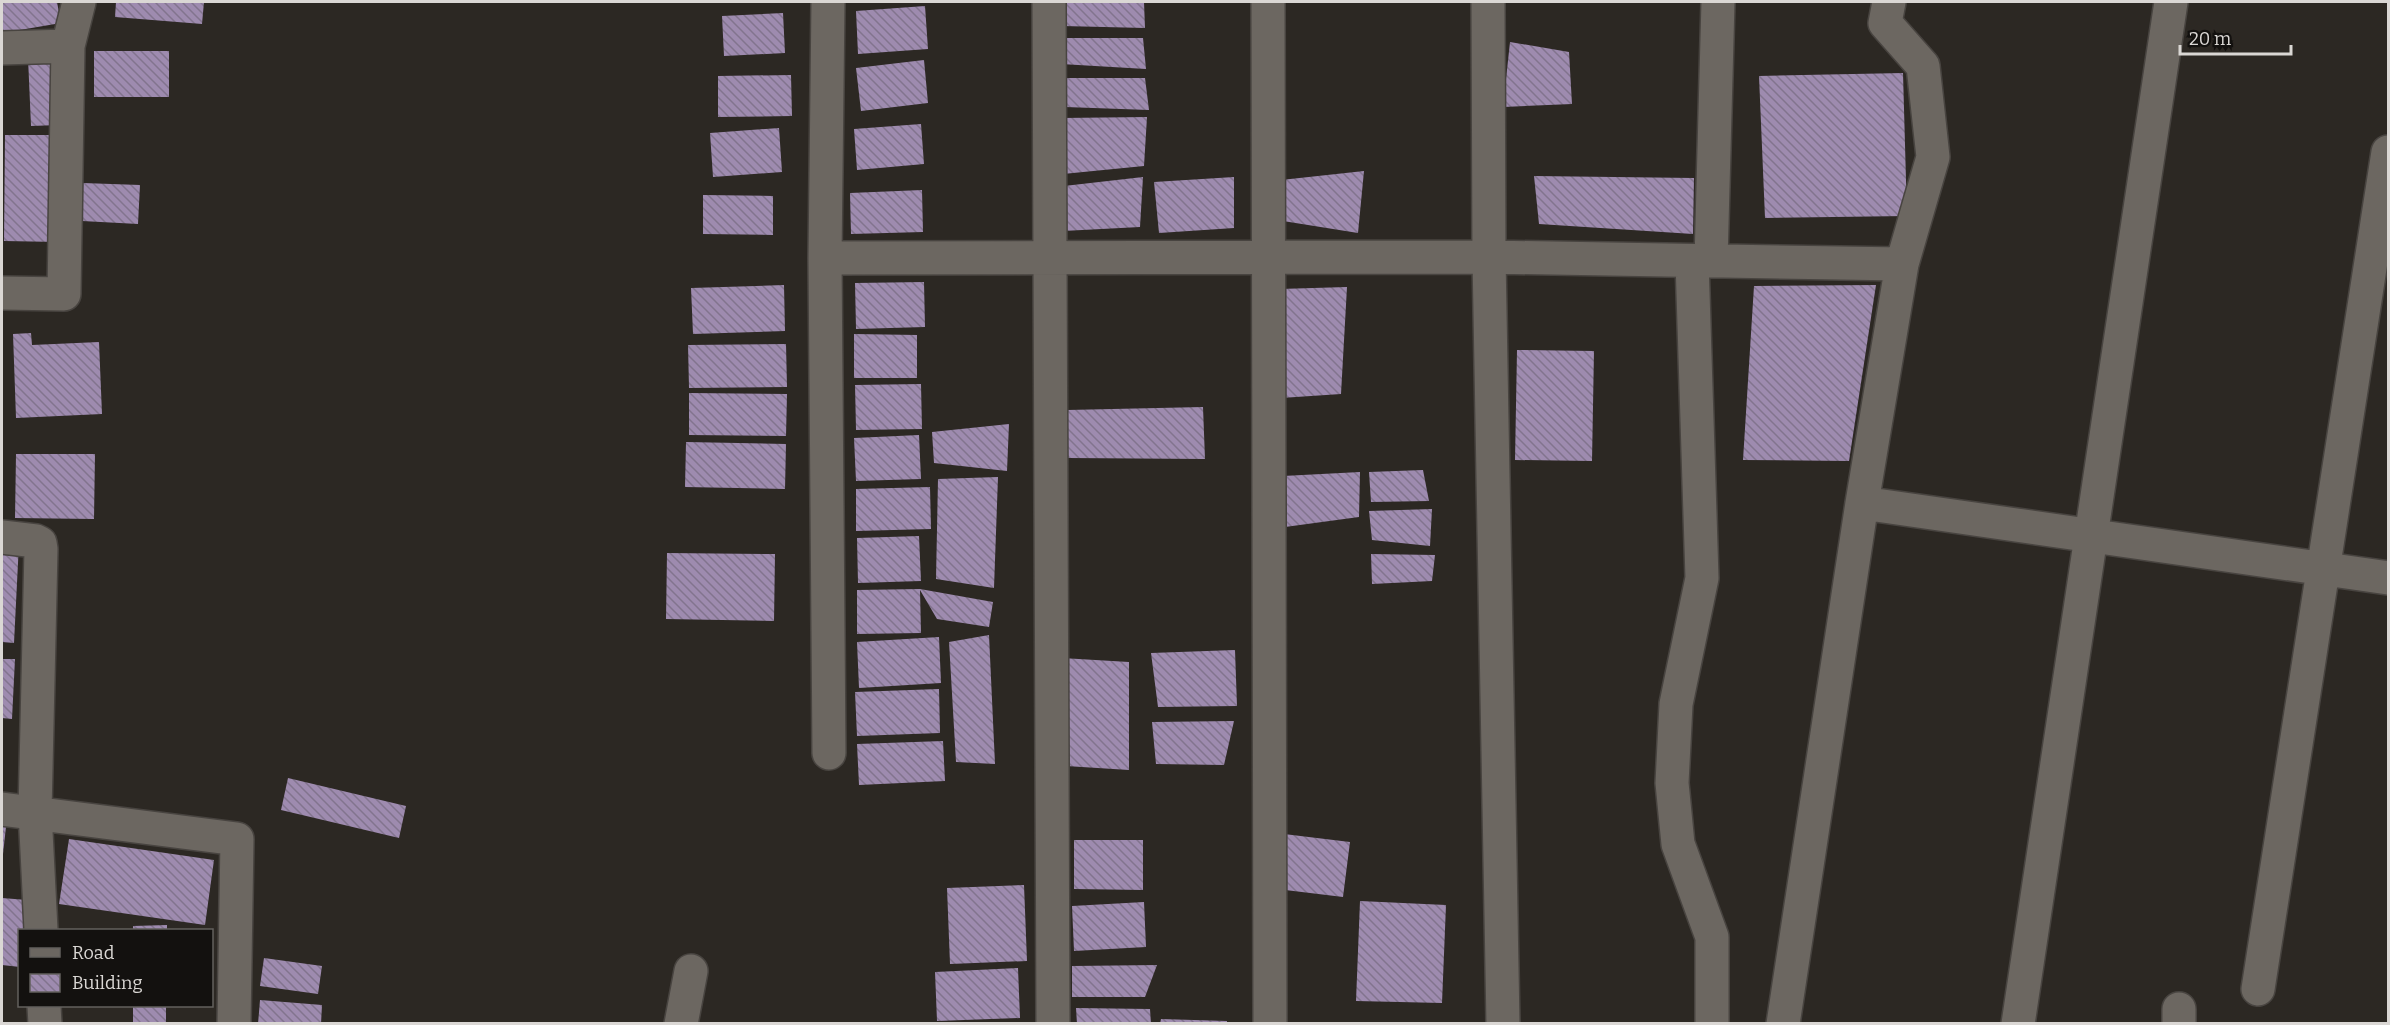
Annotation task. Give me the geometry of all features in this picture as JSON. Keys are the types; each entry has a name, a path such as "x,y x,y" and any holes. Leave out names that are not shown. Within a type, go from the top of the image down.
{"street":[{"path":"2,293 64,294 68,46 79,2"},
{"path":"828,2 825,258 829,753"},
{"path":"1049,2 1053,1023"},
{"path":"1268,2 1269,1023"},
{"path":"1488,2 1489,257 1503,1023"},
{"path":"1712,1023 1712,937 1678,844 1672,783 1676,704 1702,578 1702,261 1718,2"},
{"path":"1783,1023 1862,503 1902,264 1933,157 1923,66 1885,23 1888,2"},
{"path":"2018,1023 2171,2"},
{"path":"2,48 68,46"},
{"path":"2258,989 2388,152"},
{"path":"825,258 1489,257 1902,264"},
{"path":"1862,503 2388,578"},
{"path":"2,537 36,541 40,543 41,549 35,812 41,929"},
{"path":"2,809 237,839 234,1023"},
{"path":"681,1023 691,971"},
{"path":"45,1007 45,1023"}],"building":[{"path":"2,2 57,2 61,23 2,33"},
{"path":"116,2 204,2 202,24 115,17"},
{"path":"1063,2 1144,2 1145,28 1062,26"},
{"path":"925,6 928,49 858,54 856,11"},
{"path":"783,13 785,53 724,56 722,16"},
{"path":"1060,38 1143,38 1146,69 1061,64"},
{"path":"1510,42 1569,52 1572,104 1503,107"},
{"path":"94,51 169,51 169,97 94,97"},
{"path":"56,56 59,125 31,126 28,58"},
{"path":"924,60 928,103 861,111 856,68"},
{"path":"1903,73 1907,216 1765,218 1759,76"},
{"path":"791,75 792,116 718,117 718,76"},
{"path":"1065,78 1145,78 1149,110 1065,107"},
{"path":"1147,117 1144,166 1063,174 1061,118"},
{"path":"921,124 924,164 857,170 854,129"},
{"path":"779,128 782,172 713,177 710,133"},
{"path":"5,135 60,135 58,242 4,241"},
{"path":"1364,171 1358,233 1283,221 1281,180"},
{"path":"1534,176 1694,178 1693,234 1539,224"},
{"path":"1143,177 1140,227 1063,231 1064,186"},
{"path":"1234,177 1234,228 1159,233 1154,182"},
{"path":"83,183 140,185 138,224 82,221"},
{"path":"922,190 923,232 851,234 850,193"},
{"path":"703,195 773,196 773,235 703,234"},
{"path":"924,282 925,327 856,329 855,283"},
{"path":"784,285 785,331 693,334 691,288"},
{"path":"1876,285 1849,461 1743,460 1754,286"},
{"path":"1347,287 1341,394 1281,398 1279,289"},
{"path":"31,333 32,345 99,342 102,414 16,418 13,334"},
{"path":"854,334 917,335 917,378 854,378"},
{"path":"786,344 787,387 689,388 688,345"},
{"path":"1517,350 1594,351 1592,461 1515,460"},
{"path":"921,384 922,429 856,430 855,385"},
{"path":"689,393 787,394 786,436 689,435"},
{"path":"1203,407 1205,459 1068,458 1067,410"},
{"path":"1009,424 1007,471 934,463 932,432"},
{"path":"919,435 921,479 856,481 854,438"},
{"path":"686,442 786,444 785,489 685,487"},
{"path":"16,454 95,454 94,519 15,518"},
{"path":"1423,470 1429,501 1371,502 1369,472"},
{"path":"1360,472 1359,517 1285,527 1283,476"},
{"path":"998,477 994,588 936,579 938,479"},
{"path":"930,487 931,529 856,531 856,489"},
{"path":"1432,509 1430,546 1372,540 1369,511"},
{"path":"919,536 921,581 858,583 857,538"},
{"path":"2,542 19,543 14,643 2,642"},
{"path":"667,553 775,554 774,621 666,619"},
{"path":"1371,554 1435,555 1432,581 1372,584"},
{"path":"920,589 993,602 989,627 937,619 920,590 921,633 857,634 857,590"},
{"path":"989,635 995,764 956,762 949,642"},
{"path":"939,637 941,683 859,688 857,642"},
{"path":"1235,650 1237,706 1158,707 1151,653"},
{"path":"1062,658 1129,662 1129,770 1066,766"},
{"path":"2,659 15,659 12,719 2,718"},
{"path":"939,689 940,733 857,736 855,692"},
{"path":"1234,721 1224,765 1156,764 1152,722"},
{"path":"943,741 945,781 859,785 857,744"},
{"path":"288,778 406,806 399,838 281,810"},
{"path":"2,826 6,827 3,854 2,854"},
{"path":"1284,834 1350,842 1343,897 1277,889"},
{"path":"69,839 214,860 205,925 59,904"},
{"path":"1074,840 1143,840 1143,890 1074,889"},
{"path":"1024,885 1027,961 950,964 947,888"},
{"path":"2,898 27,900 24,929 18,929 18,967 2,965"},
{"path":"1360,901 1446,905 1442,1003 1356,1001"},
{"path":"1144,902 1146,947 1074,951 1072,906"},
{"path":"167,925 167,929 133,929 133,926"},
{"path":"264,958 322,966 318,994 260,986"},
{"path":"1157,965 1145,997 1072,997 1072,966"},
{"path":"1018,968 1020,1018 937,1021 935,972"},
{"path":"260,1000 322,1005 321,1024 258,1024"},
{"path":"133,1007 166,1007 166,1024 133,1024"},
{"path":"1076,1008 1150,1009 1151,1024 1077,1024"},
{"path":"1161,1019 1227,1021 1227,1024 1160,1024"}]}
